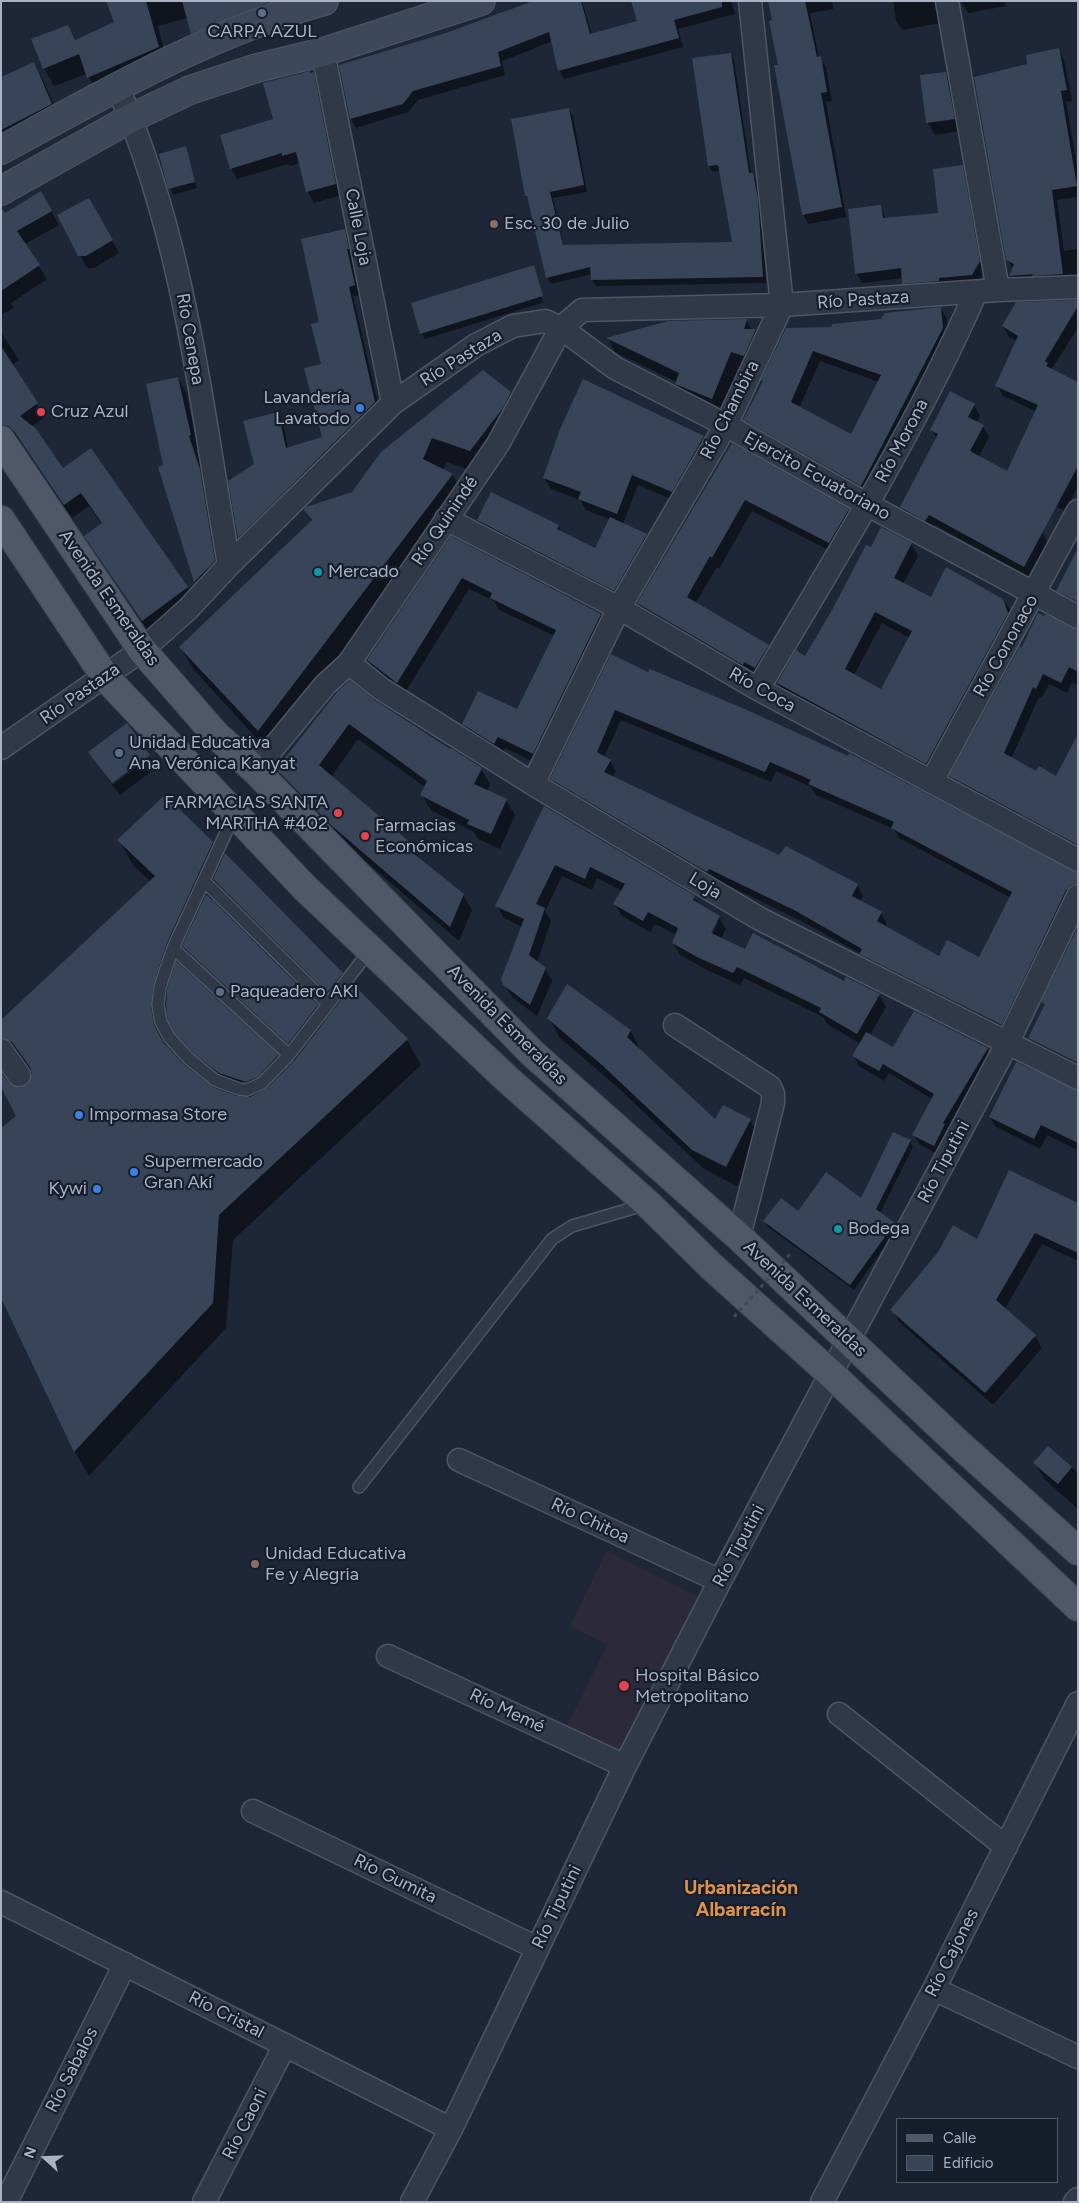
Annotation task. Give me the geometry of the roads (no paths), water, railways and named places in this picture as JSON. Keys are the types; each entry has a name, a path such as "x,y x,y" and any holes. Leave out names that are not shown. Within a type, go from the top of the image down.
{"main road":[{"name":"Avenida Esmeraldas","path":"1,440 142,650 216,735 255,770 532,1053 739,1237 961,1446 1078,1551"},
{"name":"Avenida Esmeraldas","path":"1,520 106,678 305,888 508,1079 648,1204 712,1267 831,1374 1078,1606"},
{"path":"508,1079 532,1053"}],"street":[{"path":"1,150 187,51 281,13 324,1"},
{"path":"1,191 131,118 190,90 257,68 323,52 481,1"},
{"path":"750,1 782,305"},
{"path":"947,1 987,291"},
{"path":"244,28 257,68"},
{"name":"Calle Loja","path":"323,52 393,402"},
{"name":"Río Cenepa","path":"118,88 131,118 161,204 182,288 229,565"},
{"name":"Río Pastaza","path":"1,748 106,678 142,650 188,609 229,565 393,402 476,344 514,326 545,321 561,328 582,310 782,305 987,291 1078,288"},
{"name":"Río Morona","path":"758,689 868,505 952,348 987,291"},
{"name":"Río Chambira","path":"533,784 619,608 726,425 782,305"},
{"name":"Ejercito Ecuatoriano","path":"561,328 615,368 726,425 868,505 1035,592 1078,617"},
{"name":"Río Quinindé","path":"255,770 325,685 349,663 498,444 561,328"},
{"name":"Río Cononaco","path":"932,781 1078,511"},
{"name":"Río Coca","path":"446,519 619,608 758,689 1078,860"},
{"name":"Loja","path":"349,663 380,688 533,784 760,919 1078,1078"},
{"name":"Río Tiputini","path":"412,2202 451,2129 625,1766 720,1581 1007,1044 1078,896"},
{"path":"675,1025 770,1087 773,1094 773,1103 739,1237"},
{"path":"1,1050 19,1075"},
{"name":"Río Chitoa","path":"459,1460 720,1581"},
{"name":"Río Memé","path":"388,1656 625,1766"},
{"name":"Río Cajones","path":"822,2202 934,1989 1078,1703"},
{"path":"839,1714 1006,1848"},
{"name":"Río Gumita","path":"253,1811 537,1948"},
{"name":"Río Cristal","path":"1,1902 451,2129"},
{"name":"Río Sabalos","path":"6,2202 125,1964"},
{"path":"934,1989 1078,2057"},
{"name":"Río Caoni","path":"204,2202 285,2045"}],"lane":[{"path":"235,813 173,948 160,987 158,1005 161,1022 169,1037 188,1058 215,1080 239,1089 248,1090 262,1083 289,1055 370,950"},
{"path":"204,881 328,1003"},
{"path":"173,948 289,1055"},
{"path":"359,1487 552,1239 572,1226 648,1204"}],"place":[{"name":"CARPA AZUL","path":"262,13"},
{"name":"Esc. 30 de Julio","path":"494,224"},
{"name":"Lavandería Lavatodo","path":"360,408"},
{"name":"Cruz Azul","path":"41,412"},
{"name":"Mercado","path":"318,572"},
{"name":"Unidad Educativa Ana Verónica Kanyat","path":"119,753"},
{"name":"FARMACIAS SANTA MARTHA #402","path":"338,813"},
{"name":"Farmacias Económicas","path":"365,836"},
{"name":"Paqueadero AKI","path":"220,992"},
{"name":"Impormasa Store","path":"79,1115"},
{"name":"Supermercado Gran Akí","path":"134,1172"},
{"name":"Kywi","path":"97,1189"},
{"name":"Bodega","path":"838,1229"},
{"name":"Unidad Educativa Fe y Alegria","path":"255,1564"},
{"name":"Hospital Básico Metropolitano","path":"624,1686"}],"district":[{"name":"Urbanización Albarracín","path":"741,1899"}]}
